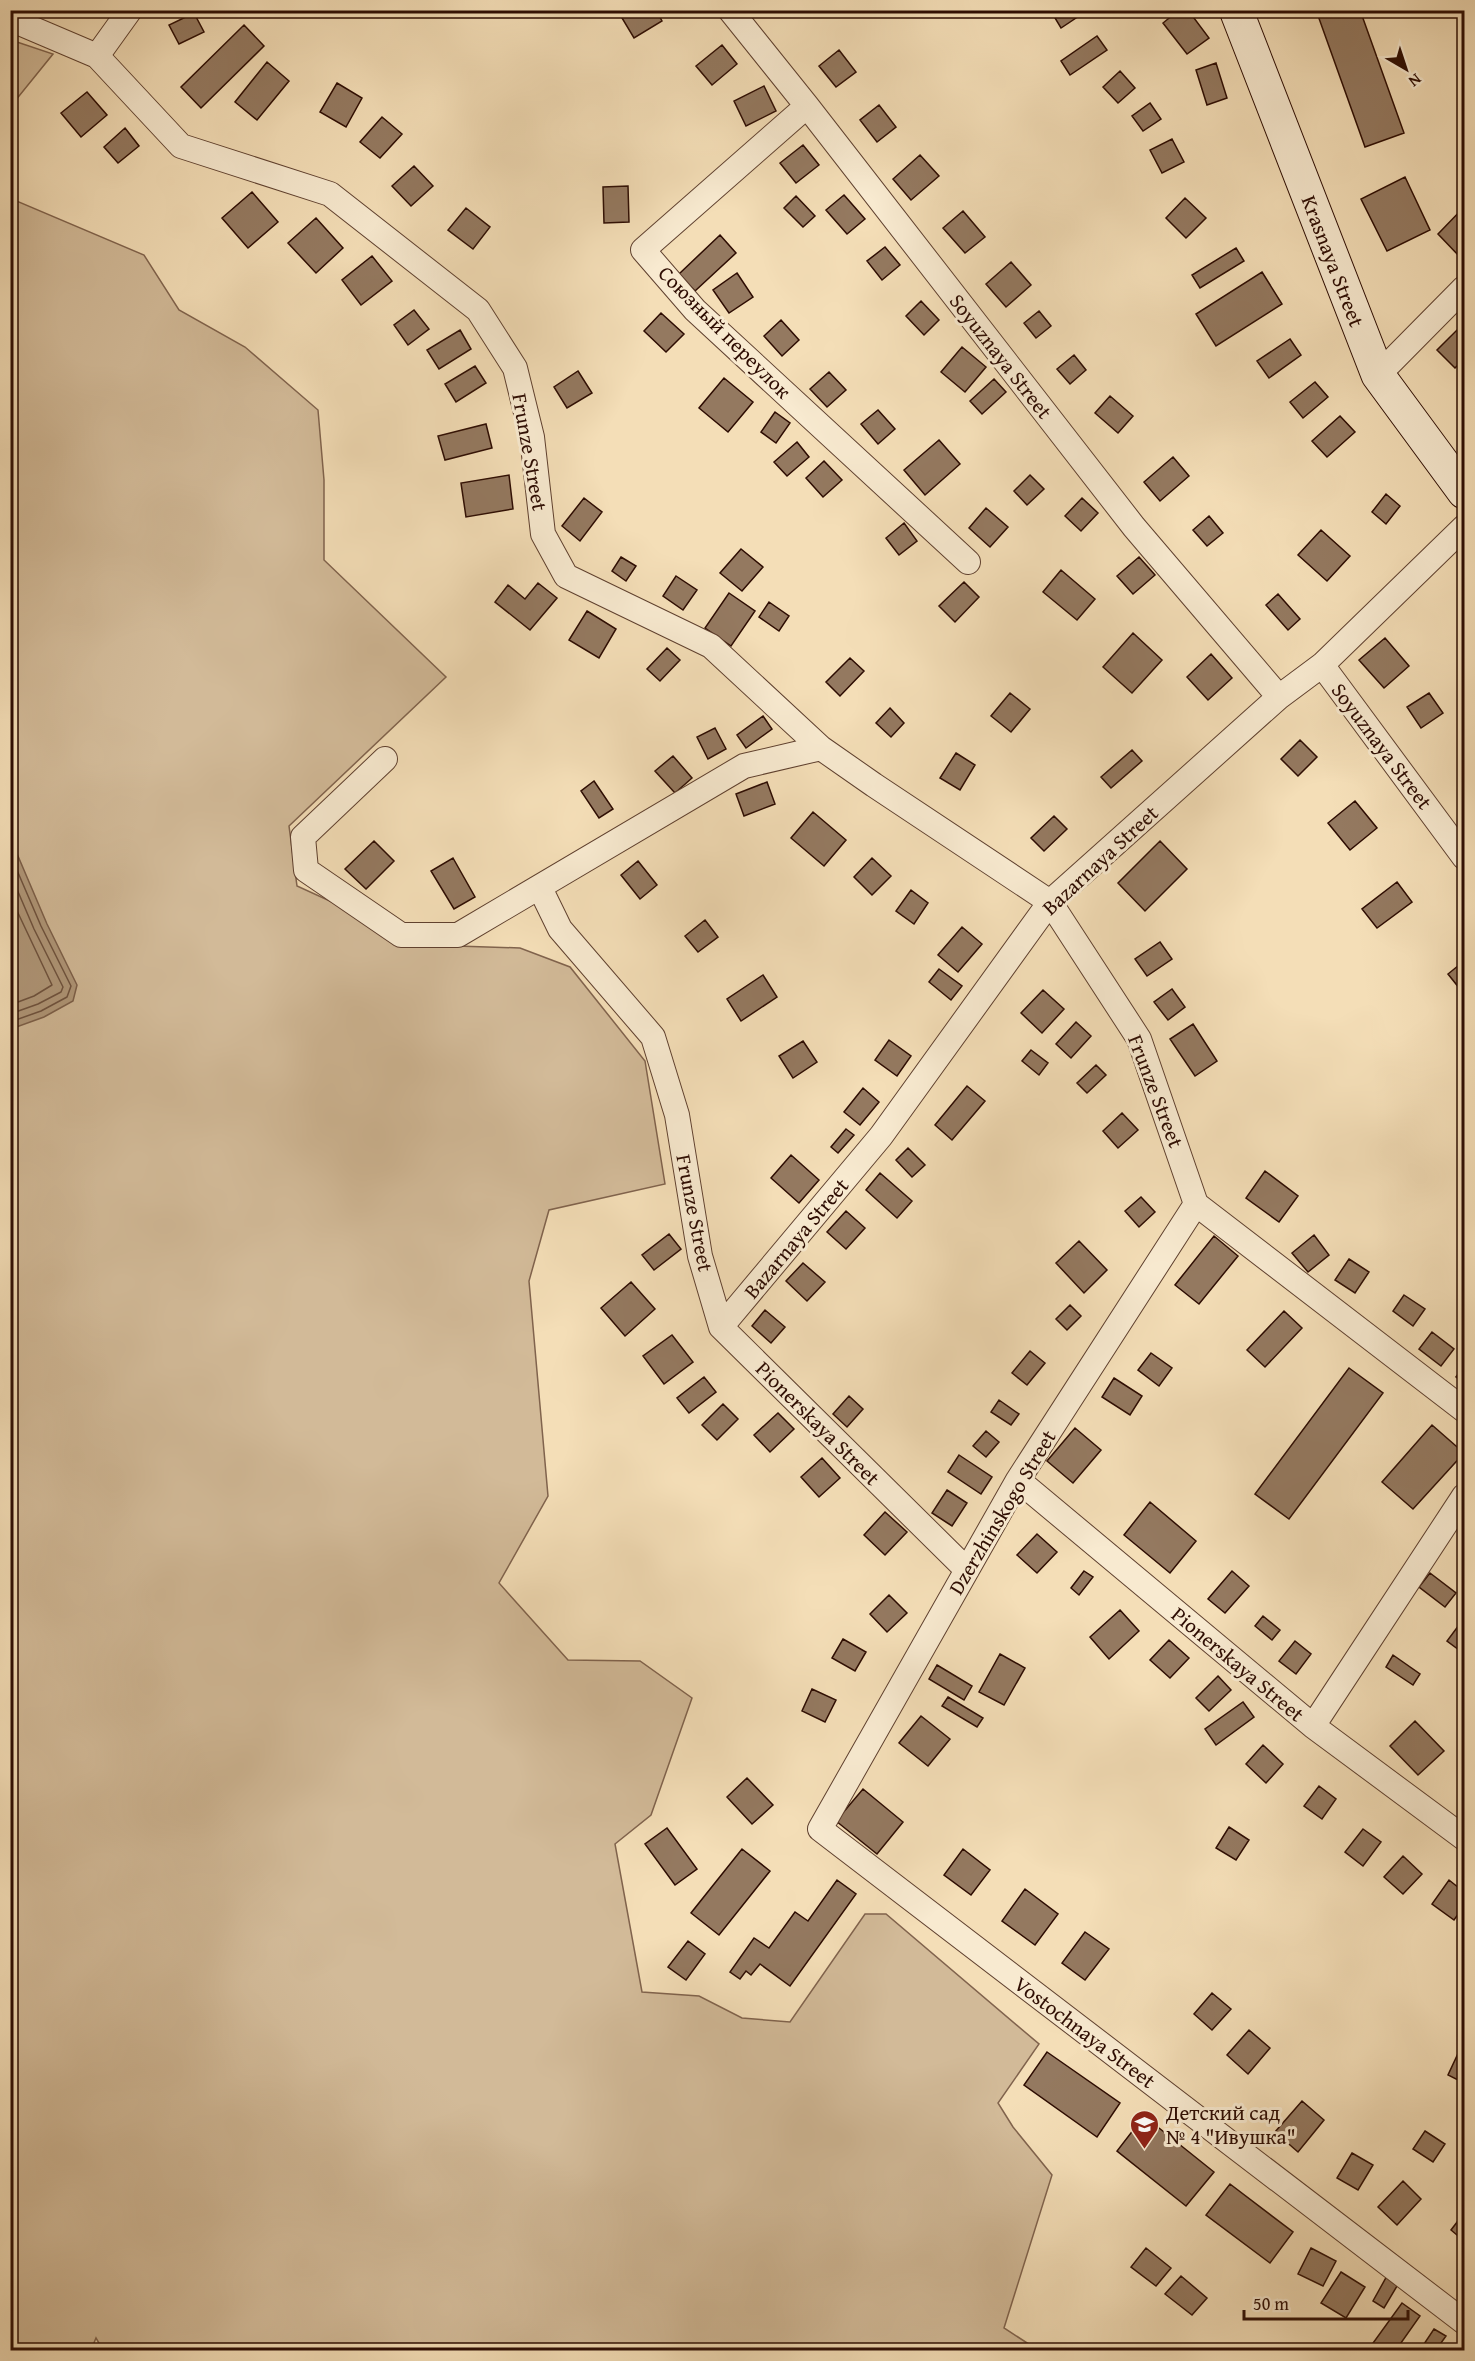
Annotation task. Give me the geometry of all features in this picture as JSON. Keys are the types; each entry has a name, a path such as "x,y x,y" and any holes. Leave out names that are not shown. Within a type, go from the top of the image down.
{"street":[{"path":"98,56 130,10"},
{"name":"Soyuznaya Street","path":"730,10 1134,527 1279,697"},
{"name":"Krasnaya Street","path":"1236,10 1378,375 1464,492"},
{"name":"Frunze Street","path":"10,19 98,56 181,146 330,194 478,310 515,368 532,437 543,534 566,576 711,646 821,748 1050,902 1139,1038 1196,1203"},
{"name":"Союзный переулок","path":"807,106 643,250 695,310 968,562"},
{"path":"1378,375 1464,288"},
{"name":"Bazarnaya Street","path":"722,1327 881,1136 1050,902 1279,697 1322,664 1464,527"},
{"name":"Soyuznaya Street","path":"1322,664 1464,857"},
{"path":"385,759 303,837 306,870 401,935 458,935 744,766 821,748"},
{"name":"Frunze Street","path":"540,888 560,929 653,1037 678,1115 700,1256 722,1327"},
{"path":"1196,1203 1464,1410"},
{"name":"Dzerzhinskogo Street","path":"820,1829 1018,1480 1196,1203"},
{"name":"Pionerskaya Street","path":"722,1327 967,1570"},
{"name":"Pionerskaya Street","path":"1018,1480 1313,1726 1464,1838"},
{"path":"1313,1726 1464,1496"},
{"name":"Vostochnaya Street","path":"820,1829 1464,2322"}],"shaded area":[{"path":"10,40 53,54 11,106"},
{"path":"10,195 14,200 144,255 179,310 245,347 318,410 324,480 324,560 446,677 289,826 297,886 426,945 520,948 570,967 645,1061 665,1184 549,1210 529,1281 548,1496 499,1583 568,1660 640,1661 692,1698 651,1815 615,1844 642,1992 699,1996 742,2018 790,2022 865,1914 886,1914 1039,2044 998,2103 1013,2127 1052,2175 1004,2328 1038,2350 103,2350 96,2338 91,2350 16,2350 10,2330"}],"water":[{"path":"10,809 15,849 47,924 77,985 73,1001 44,1017 11,1029"}],"building":[{"path":"634,10 656,10 662,21 634,38 622,18"},
{"path":"772,10 786,10 777,17"},
{"path":"1056,10 1088,10 1061,28 1052,13"},
{"path":"1179,10 1188,10 1209,38 1187,54 1163,23"},
{"path":"1316,10 1360,10 1404,133 1365,147"},
{"path":"194,13 204,32 179,44 169,25"},
{"path":"244,25 264,46 201,108 181,87"},
{"path":"1097,36 1107,50 1070,75 1061,61"},
{"path":"722,45 737,64 712,85 696,66"},
{"path":"839,50 856,72 836,87 819,66"},
{"path":"267,62 289,81 257,120 235,102"},
{"path":"1216,63 1227,98 1207,105 1196,70"},
{"path":"1120,71 1135,88 1118,103 1103,87"},
{"path":"337,83 362,98 346,127 320,112"},
{"path":"764,86 776,111 746,126 734,101"},
{"path":"87,92 107,115 81,137 61,113"},
{"path":"1150,103 1161,119 1143,131 1132,116"},
{"path":"879,105 896,127 877,142 860,120"},
{"path":"382,117 402,134 380,158 360,142"},
{"path":"125,128 139,146 118,163 104,147"},
{"path":"1172,139 1184,162 1162,173 1150,150"},
{"path":"803,145 819,165 796,183 780,163"},
{"path":"920,155 939,176 911,200 893,179"},
{"path":"414,166 433,186 411,206 392,186"},
{"path":"1405,177 1430,230 1387,251 1361,199"},
{"path":"628,186 629,222 604,223 603,187"},
{"path":"252,192 278,222 248,248 222,218"},
{"path":"844,195 865,219 847,234 826,210"},
{"path":"796,196 815,216 803,227 784,208"},
{"path":"1185,198 1206,218 1186,238 1166,218"},
{"path":"1464,207 1464,252 1460,257 1438,234"},
{"path":"466,208 490,227 473,249 448,230"},
{"path":"963,211 985,237 965,253 943,228"},
{"path":"316,218 343,248 316,273 288,243"},
{"path":"720,235 736,253 695,291 679,274"},
{"path":"885,247 900,265 882,280 867,261"},
{"path":"1236,248 1244,261 1200,288 1192,275"},
{"path":"372,256 392,281 361,305 342,280"},
{"path":"1011,262 1031,285 1006,307 986,284"},
{"path":"1262,272 1282,304 1216,346 1196,314"},
{"path":"737,273 753,297 729,313 713,290"},
{"path":"921,301 939,320 924,335 906,316"},
{"path":"414,310 429,329 408,345 394,325"},
{"path":"1039,311 1051,326 1036,338 1024,323"},
{"path":"661,313 684,334 666,352 644,331"},
{"path":"781,320 799,340 782,356 764,336"},
{"path":"1458,329 1464,336 1464,359 1455,368 1437,350"},
{"path":"460,330 471,349 439,369 427,350"},
{"path":"1290,339 1301,355 1269,378 1257,361"},
{"path":"962,347 986,367 965,392 941,372"},
{"path":"1074,355 1086,370 1070,384 1057,369"},
{"path":"475,366 486,383 456,402 445,384"},
{"path":"578,371 592,393 567,408 554,387"},
{"path":"829,372 846,390 827,407 810,389"},
{"path":"724,378 753,402 728,432 699,408"},
{"path":"994,379 1006,392 982,414 970,401"},
{"path":"1315,382 1328,397 1303,418 1290,402"},
{"path":"1110,396 1133,416 1118,433 1095,413"},
{"path":"878,410 895,429 878,444 861,424"},
{"path":"775,412 790,423 776,443 761,432"},
{"path":"1340,416 1355,432 1327,457 1312,441"},
{"path":"486,424 492,448 445,460 438,436"},
{"path":"939,440 960,464 925,495 904,470"},
{"path":"797,442 809,457 787,476 774,462"},
{"path":"1173,457 1189,476 1160,501 1144,482"},
{"path":"824,461 842,480 823,497 806,478"},
{"path":"509,475 513,509 466,517 461,483"},
{"path":"1030,475 1044,489 1027,505 1014,491"},
{"path":"1386,494 1400,506 1386,524 1372,512"},
{"path":"584,498 602,512 580,541 562,526"},
{"path":"1082,498 1098,513 1081,531 1065,516"},
{"path":"986,508 1008,527 990,547 969,528"},
{"path":"1209,516 1223,533 1207,546 1193,530"},
{"path":"904,523 917,541 899,555 886,538"},
{"path":"1321,530 1350,556 1327,581 1298,555"},
{"path":"741,549 763,567 742,591 720,573"},
{"path":"621,557 636,566 626,581 612,571"},
{"path":"1139,557 1155,575 1133,594 1117,576"},
{"path":"1061,570 1095,599 1077,620 1043,592"},
{"path":"676,576 697,590 683,610 663,596"},
{"path":"964,582 979,597 955,622 939,606"},
{"path":"538,583 557,598 530,630 495,602 508,585 525,599"},
{"path":"729,593 755,611 731,646 705,628"},
{"path":"1278,594 1300,619 1288,630 1266,605"},
{"path":"769,602 789,616 779,631 759,617"},
{"path":"587,611 616,629 599,658 569,640"},
{"path":"1133,633 1162,660 1132,693 1103,667"},
{"path":"1385,638 1409,666 1384,688 1359,660"},
{"path":"667,648 680,660 660,681 647,669"},
{"path":"1211,654 1232,678 1208,700 1187,677"},
{"path":"850,658 864,671 840,696 826,682"},
{"path":"1010,693 1030,709 1011,732 991,716"},
{"path":"1429,693 1443,713 1421,728 1407,707"},
{"path":"890,708 904,723 891,737 876,723"},
{"path":"763,716 772,729 746,748 737,735"},
{"path":"715,728 726,749 708,759 697,737"},
{"path":"1300,740 1317,757 1298,776 1281,759"},
{"path":"1132,750 1142,761 1111,788 1101,777"},
{"path":"956,753 975,765 960,790 940,778"},
{"path":"673,756 692,778 675,793 655,771"},
{"path":"594,781 613,809 599,818 581,791"},
{"path":"767,782 775,804 744,816 736,794"},
{"path":"1355,801 1377,828 1350,850 1328,823"},
{"path":"813,812 846,840 824,866 791,838"},
{"path":"1054,816 1067,829 1044,851 1031,838"},
{"path":"374,841 394,861 366,889 345,869"},
{"path":"1160,841 1187,869 1145,911 1118,883"},
{"path":"453,858 475,897 454,909 431,871"},
{"path":"872,858 891,876 872,895 854,877"},
{"path":"638,861 657,885 640,899 621,875"},
{"path":"1397,882 1412,902 1377,928 1362,909"},
{"path":"911,890 928,903 914,924 896,911"},
{"path":"705,920 718,937 698,952 685,936"},
{"path":"962,927 982,944 958,972 938,955"},
{"path":"1160,942 1172,959 1147,976 1135,959"},
{"path":"1464,961 1464,994 1448,974"},
{"path":"939,969 962,986 951,1000 929,982"},
{"path":"763,975 777,997 741,1021 727,999"},
{"path":"1172,989 1185,1007 1168,1020 1154,1002"},
{"path":"1043,990 1064,1009 1042,1033 1021,1013"},
{"path":"1076,1022 1091,1036 1071,1058 1056,1044"},
{"path":"1193,1024 1217,1061 1195,1076 1170,1039"},
{"path":"889,1040 911,1056 897,1076 875,1060"},
{"path":"803,1041 817,1062 793,1078 779,1056"},
{"path":"1031,1050 1048,1063 1039,1075 1022,1061"},
{"path":"1096,1065 1106,1075 1087,1093 1077,1083"},
{"path":"967,1086 985,1101 952,1140 935,1125"},
{"path":"863,1088 879,1102 860,1125 844,1112"},
{"path":"1122,1113 1138,1130 1118,1148 1103,1131"},
{"path":"846,1129 854,1135 838,1153 831,1147"},
{"path":"908,1148 925,1165 912,1177 896,1160"},
{"path":"791,1155 819,1180 799,1203 771,1178"},
{"path":"1265,1171 1298,1196 1279,1222 1246,1198"},
{"path":"880,1173 912,1201 897,1218 866,1190"},
{"path":"1141,1197 1155,1212 1139,1227 1125,1211"},
{"path":"846,1211 865,1228 846,1249 827,1232"},
{"path":"669,1234 681,1249 654,1270 642,1255"},
{"path":"1314,1235 1329,1255 1308,1272 1292,1253"},
{"path":"1214,1236 1238,1256 1199,1304 1175,1285"},
{"path":"1079,1241 1107,1270 1084,1293 1056,1263"},
{"path":"1349,1259 1369,1272 1355,1293 1335,1280"},
{"path":"803,1263 825,1282 807,1301 786,1281"},
{"path":"631,1282 655,1309 625,1336 601,1308"},
{"path":"1404,1295 1425,1309 1413,1326 1393,1311"},
{"path":"1070,1305 1081,1316 1067,1330 1056,1319"},
{"path":"765,1310 785,1327 771,1343 752,1326"},
{"path":"1284,1311 1302,1328 1265,1367 1247,1350"},
{"path":"1432,1332 1454,1349 1441,1366 1419,1349"},
{"path":"672,1335 693,1362 664,1384 643,1356"},
{"path":"1030,1351 1045,1363 1027,1385 1012,1373"},
{"path":"1151,1353 1172,1368 1159,1386 1138,1370"},
{"path":"1464,1366 1464,1384 1456,1377"},
{"path":"1349,1368 1383,1393 1289,1519 1255,1494"},
{"path":"704,1377 716,1392 689,1413 677,1398"},
{"path":"1114,1378 1142,1396 1130,1415 1102,1397"},
{"path":"849,1396 863,1409 847,1427 833,1414"},
{"path":"999,1400 1019,1414 1011,1425 991,1412"},
{"path":"723,1404 738,1419 717,1440 702,1425"},
{"path":"778,1413 794,1429 770,1452 754,1435"},
{"path":"1432,1425 1464,1453 1413,1509 1382,1482"},
{"path":"1075,1428 1101,1450 1073,1483 1047,1461"},
{"path":"986,1431 999,1442 986,1457 973,1446"},
{"path":"959,1455 992,1477 981,1494 948,1472"},
{"path":"822,1458 840,1478 819,1497 801,1477"},
{"path":"947,1490 967,1503 952,1526 932,1513"},
{"path":"1150,1502 1196,1541 1170,1573 1124,1535"},
{"path":"885,1512 907,1532 885,1555 864,1535"},
{"path":"1037,1534 1057,1552 1037,1573 1017,1555"},
{"path":"1084,1571 1093,1577 1079,1595 1071,1588"},
{"path":"1232,1571 1249,1586 1225,1613 1208,1599"},
{"path":"1430,1573 1456,1593 1445,1607 1419,1587"},
{"path":"889,1595 907,1613 887,1632 870,1614"},
{"path":"1120,1610 1139,1631 1109,1659 1090,1637"},
{"path":"1263,1616 1280,1630 1272,1640 1255,1626"},
{"path":"1462,1621 1464,1622 1464,1642 1459,1650 1447,1641"},
{"path":"843,1639 866,1652 855,1671 832,1658"},
{"path":"1169,1640 1189,1658 1170,1678 1150,1660"},
{"path":"1295,1641 1311,1654 1296,1674 1279,1661"},
{"path":"1000,1654 1025,1668 1004,1705 979,1692"},
{"path":"1393,1655 1420,1674 1413,1685 1386,1667"},
{"path":"937,1665 972,1686 964,1700 929,1679"},
{"path":"1218,1676 1231,1690 1209,1711 1196,1698"},
{"path":"812,1689 836,1700 825,1722 802,1711"},
{"path":"948,1697 983,1718 977,1727 942,1706"},
{"path":"1243,1702 1254,1717 1216,1745 1205,1729"},
{"path":"921,1716 950,1739 928,1766 899,1743"},
{"path":"1415,1721 1444,1751 1418,1775 1390,1746"},
{"path":"1263,1745 1283,1764 1266,1783 1246,1764"},
{"path":"747,1778 773,1805 752,1824 727,1797"},
{"path":"1319,1786 1336,1799 1322,1819 1304,1806"},
{"path":"863,1789 903,1822 877,1854 836,1821"},
{"path":"1229,1827 1249,1840 1236,1860 1216,1848"},
{"path":"667,1828 697,1869 675,1885 645,1844"},
{"path":"1363,1829 1381,1842 1363,1866 1345,1852"},
{"path":"742,1849 770,1871 719,1935 691,1913"},
{"path":"963,1849 990,1870 971,1895 944,1875"},
{"path":"1403,1856 1422,1874 1403,1894 1384,1877"},
{"path":"837,1880 856,1894 790,1986 760,1964 751,1975 746,1971 740,1979 730,1972 754,1938 769,1948 795,1912 808,1921"},
{"path":"1449,1880 1464,1892 1464,1906 1454,1920 1432,1904"},
{"path":"1025,1889 1058,1914 1035,1945 1002,1921"},
{"path":"1085,1932 1109,1949 1085,1980 1062,1963"},
{"path":"688,1941 705,1954 686,1980 668,1967"},
{"path":"1212,1993 1231,2009 1212,2030 1194,2014"},
{"path":"1249,2030 1270,2048 1248,2074 1227,2055"},
{"path":"1462,2045 1464,2046 1464,2083 1448,2075"},
{"path":"1047,2052 1120,2103 1097,2137 1024,2085"},
{"path":"1302,2101 1324,2120 1298,2152 1275,2132"},
{"path":"1144,2116 1214,2172 1186,2206 1117,2151"},
{"path":"1425,2131 1445,2144 1433,2162 1413,2149"},
{"path":"1352,2153 1373,2165 1358,2190 1337,2178"},
{"path":"1403,2181 1421,2199 1397,2225 1378,2207"},
{"path":"1230,2184 1293,2232 1270,2263 1206,2215"},
{"path":"1464,2213 1464,2241 1451,2230"},
{"path":"1146,2248 1171,2268 1156,2286 1131,2267"},
{"path":"1311,2248 1336,2261 1323,2286 1298,2274"},
{"path":"1341,2272 1365,2287 1346,2318 1321,2303"},
{"path":"1388,2274 1400,2281 1384,2308 1373,2301"},
{"path":"1181,2276 1207,2298 1192,2315 1165,2294"},
{"path":"1402,2303 1420,2316 1396,2350 1368,2350"},
{"path":"1434,2329 1446,2336 1436,2350 1420,2350"}],"place":[{"name":"Детский сад № 4 \"Ивушка\"","path":"1145,2150"}]}
